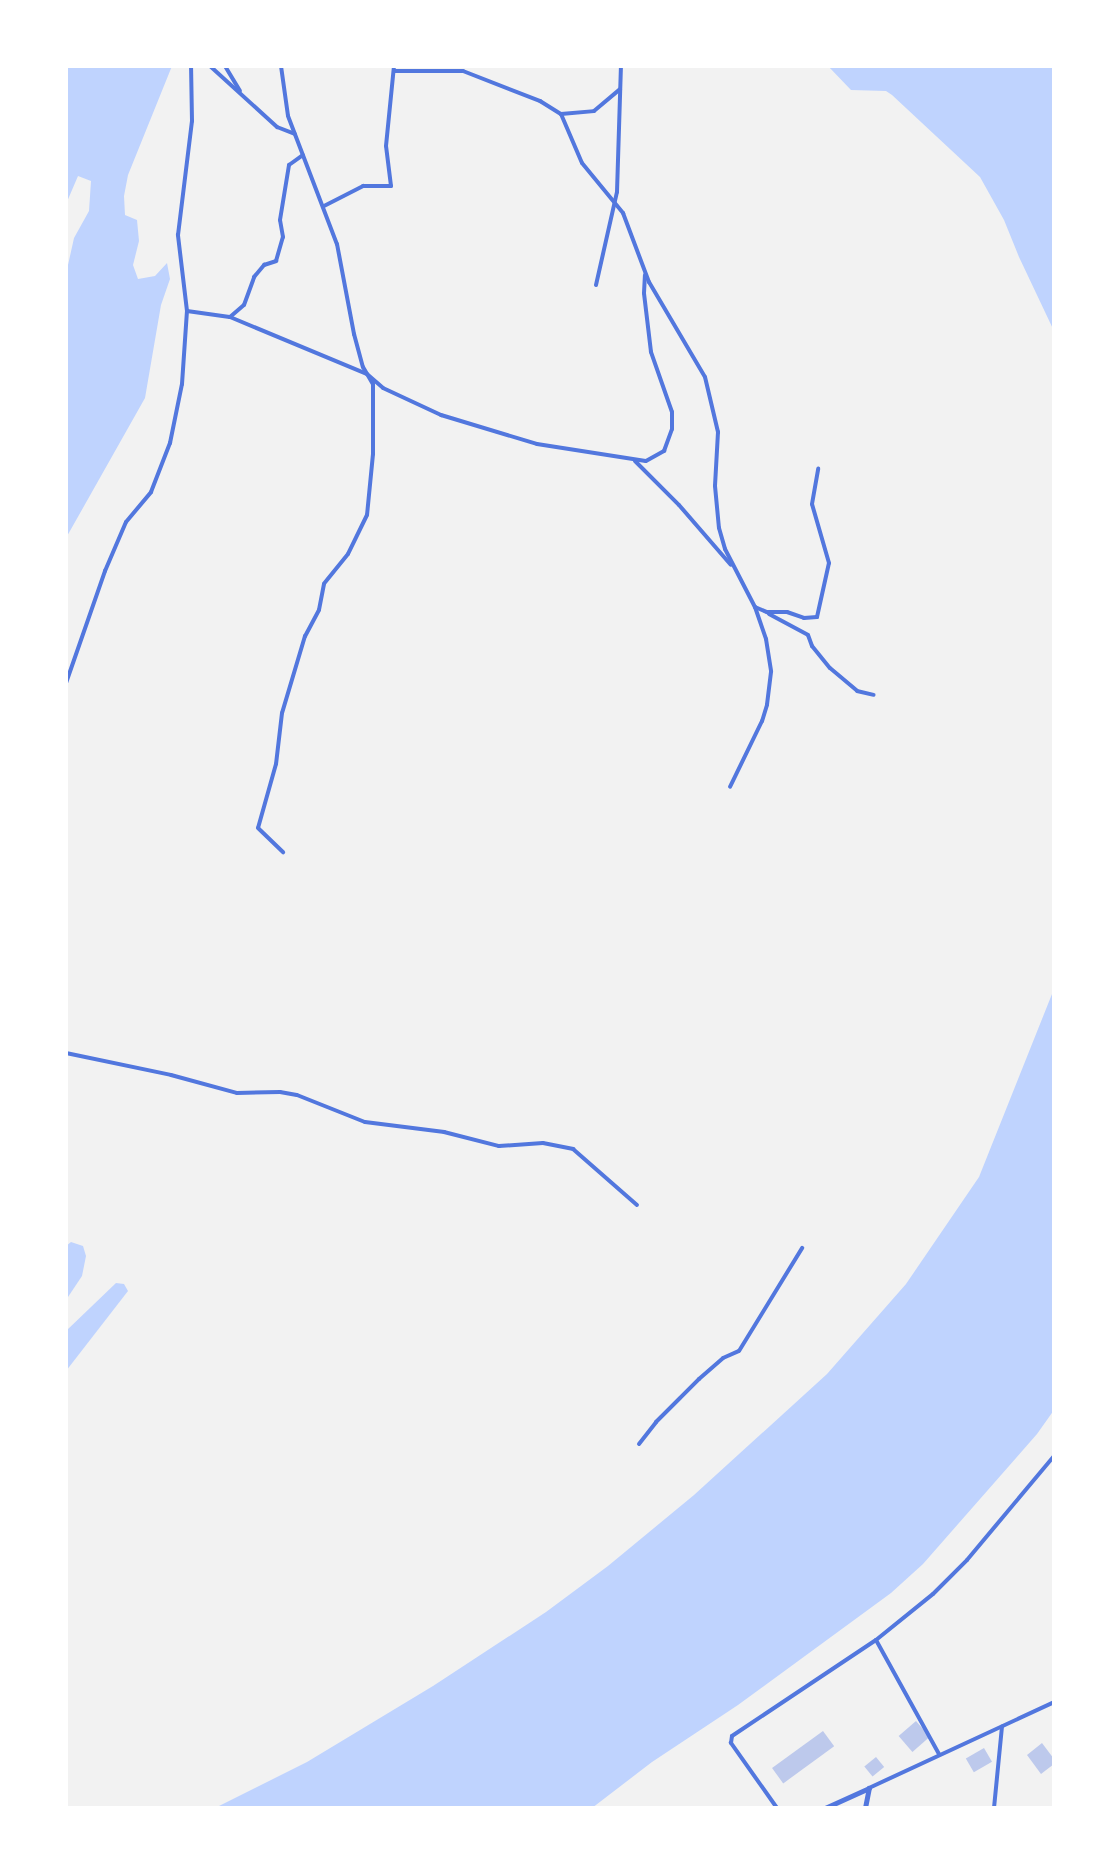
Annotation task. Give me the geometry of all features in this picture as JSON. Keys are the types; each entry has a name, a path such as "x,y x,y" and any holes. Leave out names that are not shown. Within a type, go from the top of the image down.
{"street":[{"path":"66,683 105,571 126,522 151,492 170,443 182,384 188,311 178,235 192,121 191,66"},
{"path":"210,66 277,127 295,135"},
{"path":"225,66 241,95"},
{"path":"281,66 288,116 337,244 354,334 367,374 373,384 373,454 367,515 348,554 324,584 319,610 305,636 282,714 276,764 258,828 283,852"},
{"path":"596,285 615,202 621,66"},
{"path":"324,206 363,186 391,186 386,146 394,68 463,70 540,101 561,114 582,163 615,202 626,220 645,274 697,359 712,395 718,432 716,507 719,528 734,568 754,607 770,655 770,688 762,721 730,787"},
{"path":"561,114 594,111 607,103 621,88"},
{"path":"230,317 244,305 254,277 264,265 276,261 283,237 280,220 289,165 303,155"},
{"path":"188,311 230,317 367,374 383,388 409,402 487,430 537,444 646,461 664,451 672,429 672,412 651,352 644,293 645,274"},
{"path":"634,460 679,505 734,568"},
{"path":"767,612 787,612 804,618 817,617 829,563 812,504 818,469"},
{"path":"754,607 808,635 812,646 830,668 857,691 874,694"},
{"path":"66,1053 171,1075 237,1093 280,1092 297,1095 365,1122 444,1132 499,1146 543,1143 573,1149 637,1205"},
{"path":"639,1444 686,1391 723,1358 739,1351 802,1248"},
{"path":"777,1808 729,1739 876,1640 933,1594 967,1560 1054,1456"},
{"path":"876,1640 939,1754"},
{"path":"825,1808 1054,1702"},
{"path":"994,1808 1002,1726"},
{"path":"865,1808 869,1788"}],"water":[{"path":"66,66 172,66 128,175 124,196 125,215 137,220 139,241 133,265 138,279 155,276 167,263 170,279 161,305 145,398 66,538 66,274 74,238 89,211 91,181 78,176 66,204"},
{"path":"828,66 1054,66 1054,331 1004,220 980,177 892,95 886,91 851,90"},
{"path":"1054,989 1054,1410 1037,1434 923,1564 891,1593 738,1705 652,1762 592,1808 215,1808 307,1762 433,1686 546,1612 608,1566 694,1495 827,1374 906,1284 979,1177"},
{"path":"71,1242 83,1246 86,1256 82,1276 66,1300 66,1246"},
{"path":"116,1283 124,1284 128,1291 66,1371 66,1331"}],"building":[{"path":"916,1721 930,1737 912,1752 899,1736"},
{"path":"823,1731 834,1746 783,1783 772,1768"},
{"path":"1042,1743 1054,1759 1054,1764 1041,1774 1027,1755"},
{"path":"984,1748 992,1762 974,1772 966,1758"},
{"path":"876,1757 884,1767 873,1777 864,1766"}]}
